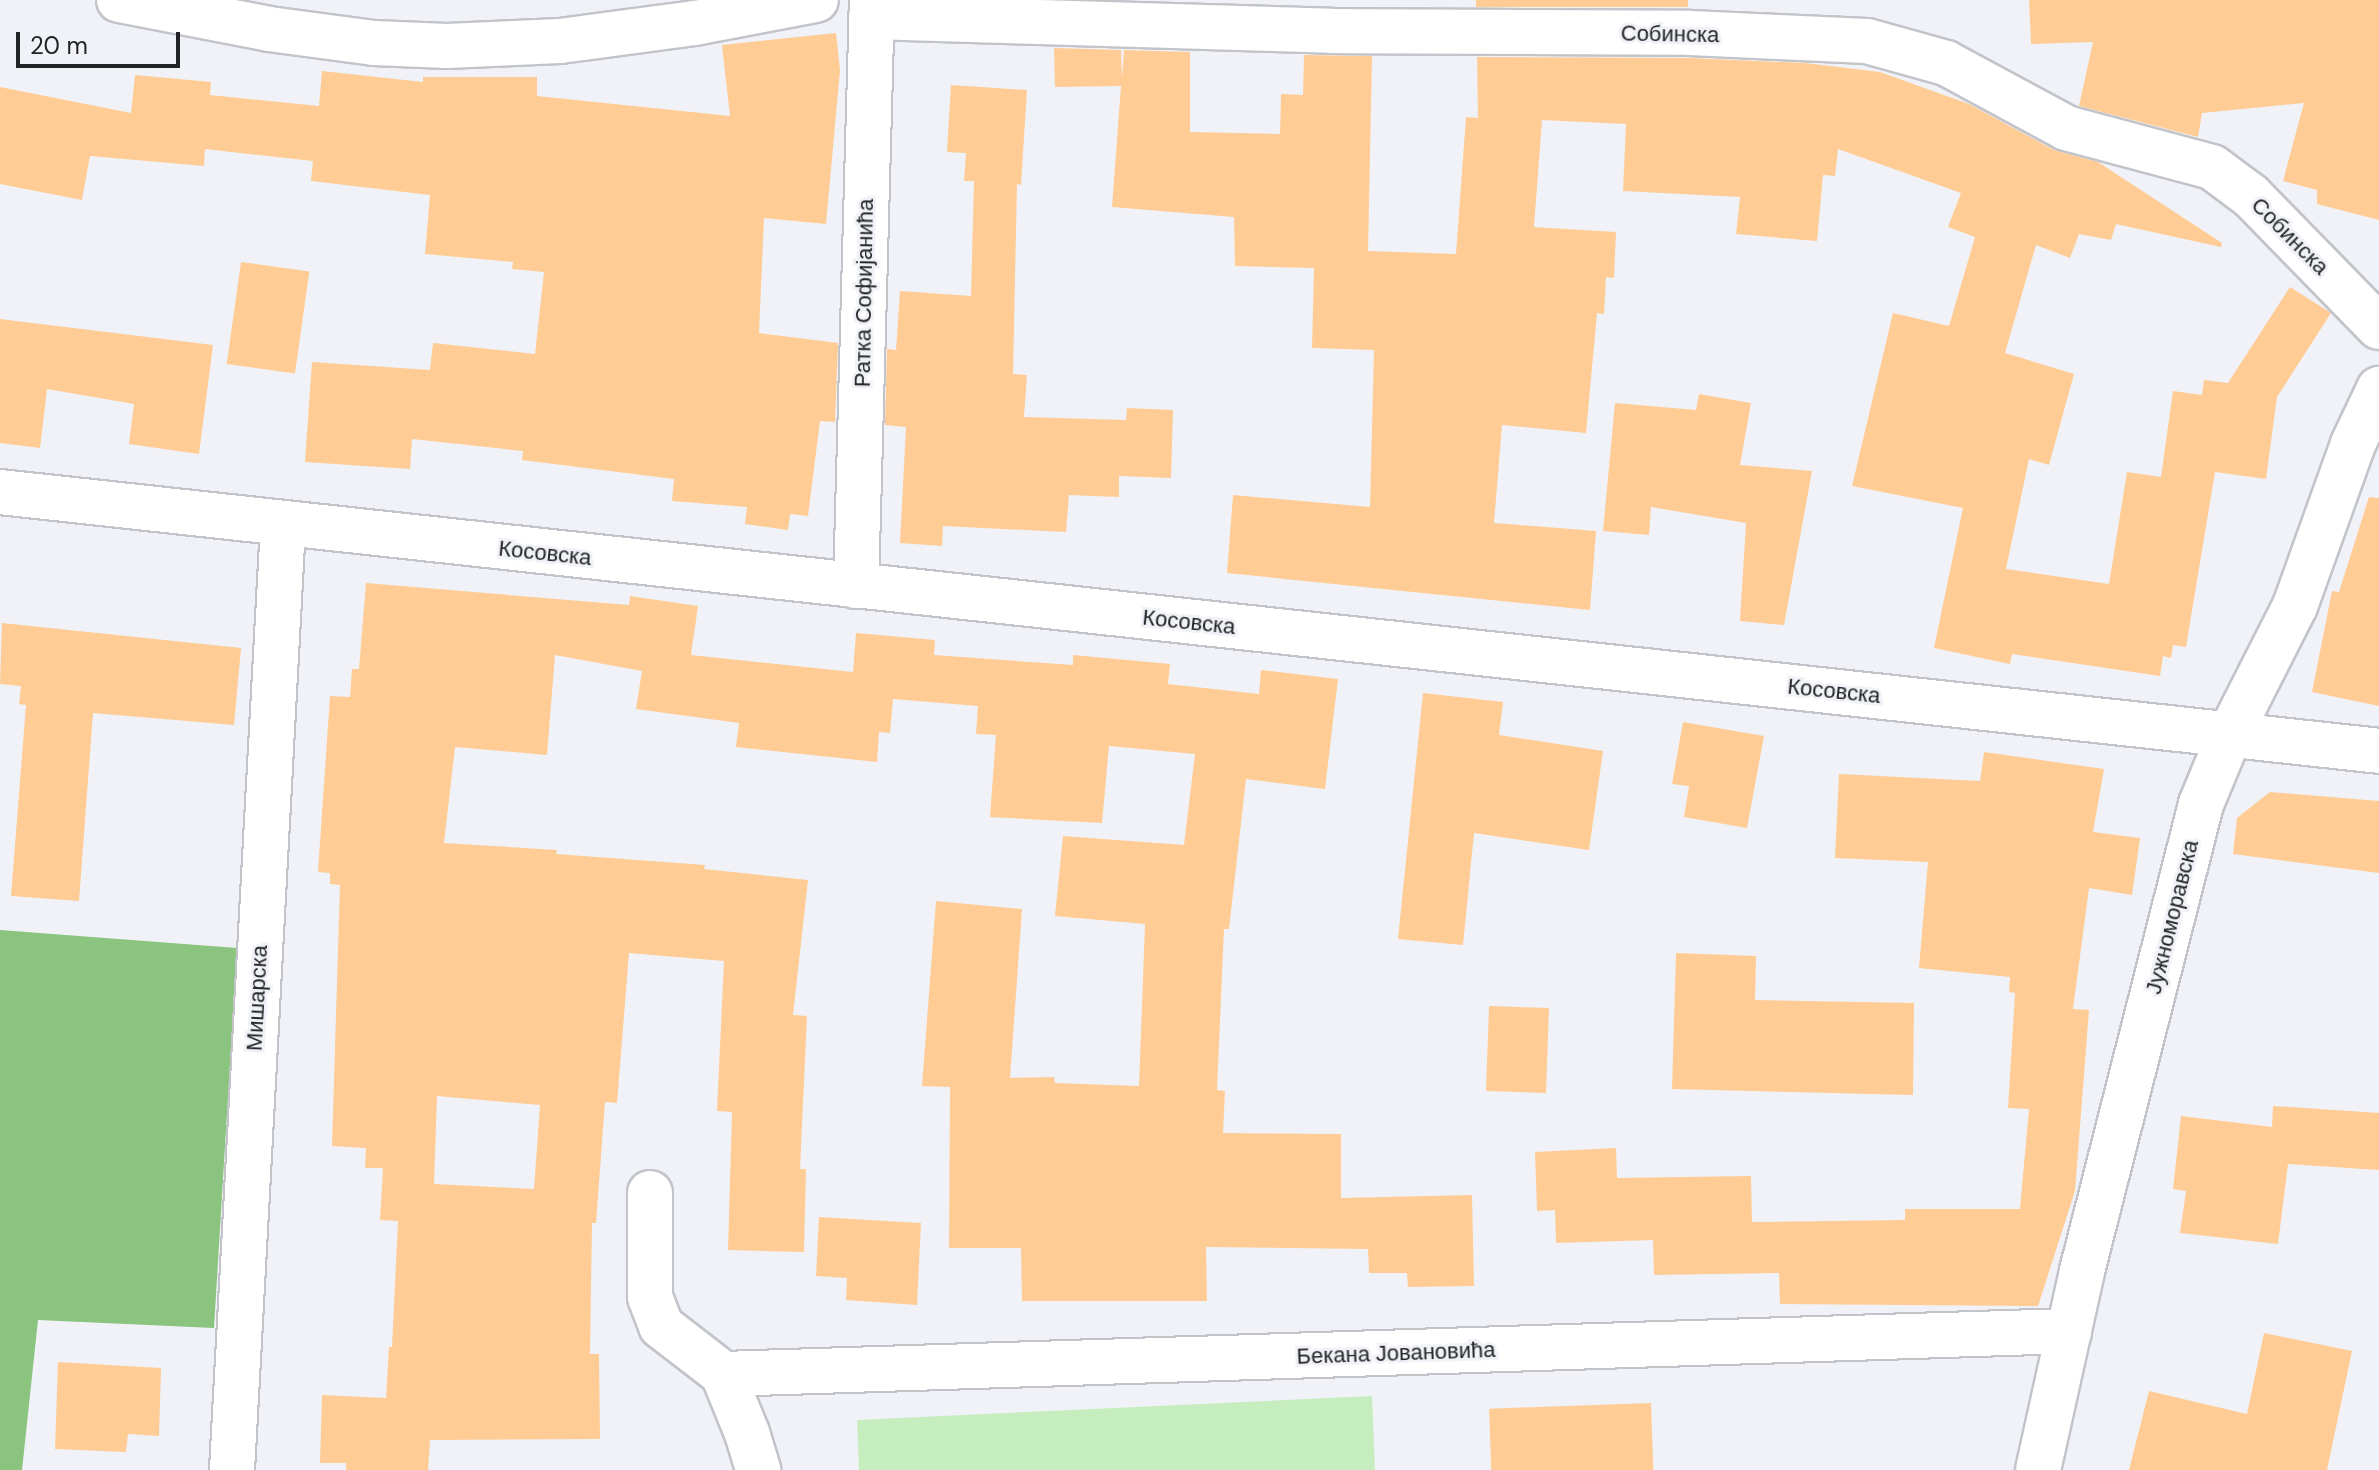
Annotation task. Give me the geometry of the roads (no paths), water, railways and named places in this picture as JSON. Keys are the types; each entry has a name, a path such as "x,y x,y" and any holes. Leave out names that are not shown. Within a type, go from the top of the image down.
{"street":[{"path":"119,0 269,29 374,43 447,46 560,41 695,23 816,0"},
{"name":"Собинска","path":"872,8 1332,31 1690,33 1867,41 1946,63 2066,128 2212,167 2251,196 2379,327"},
{"name":"Ратка Софијанића","path":"856,586 872,8"},
{"name":"Јужноморавска","path":"2038,1470 2069,1331 2201,804 2230,734 2295,606 2353,444 2379,389"},
{"name":"Косовска","path":"0,492 2379,751"},
{"name":"Мишарска","path":"232,1470 283,525"},
{"path":"650,1193 650,1297 661,1326 723,1374 758,1470"},
{"name":"Бекана Јовановића","path":"723,1374 2069,1331"}]}
